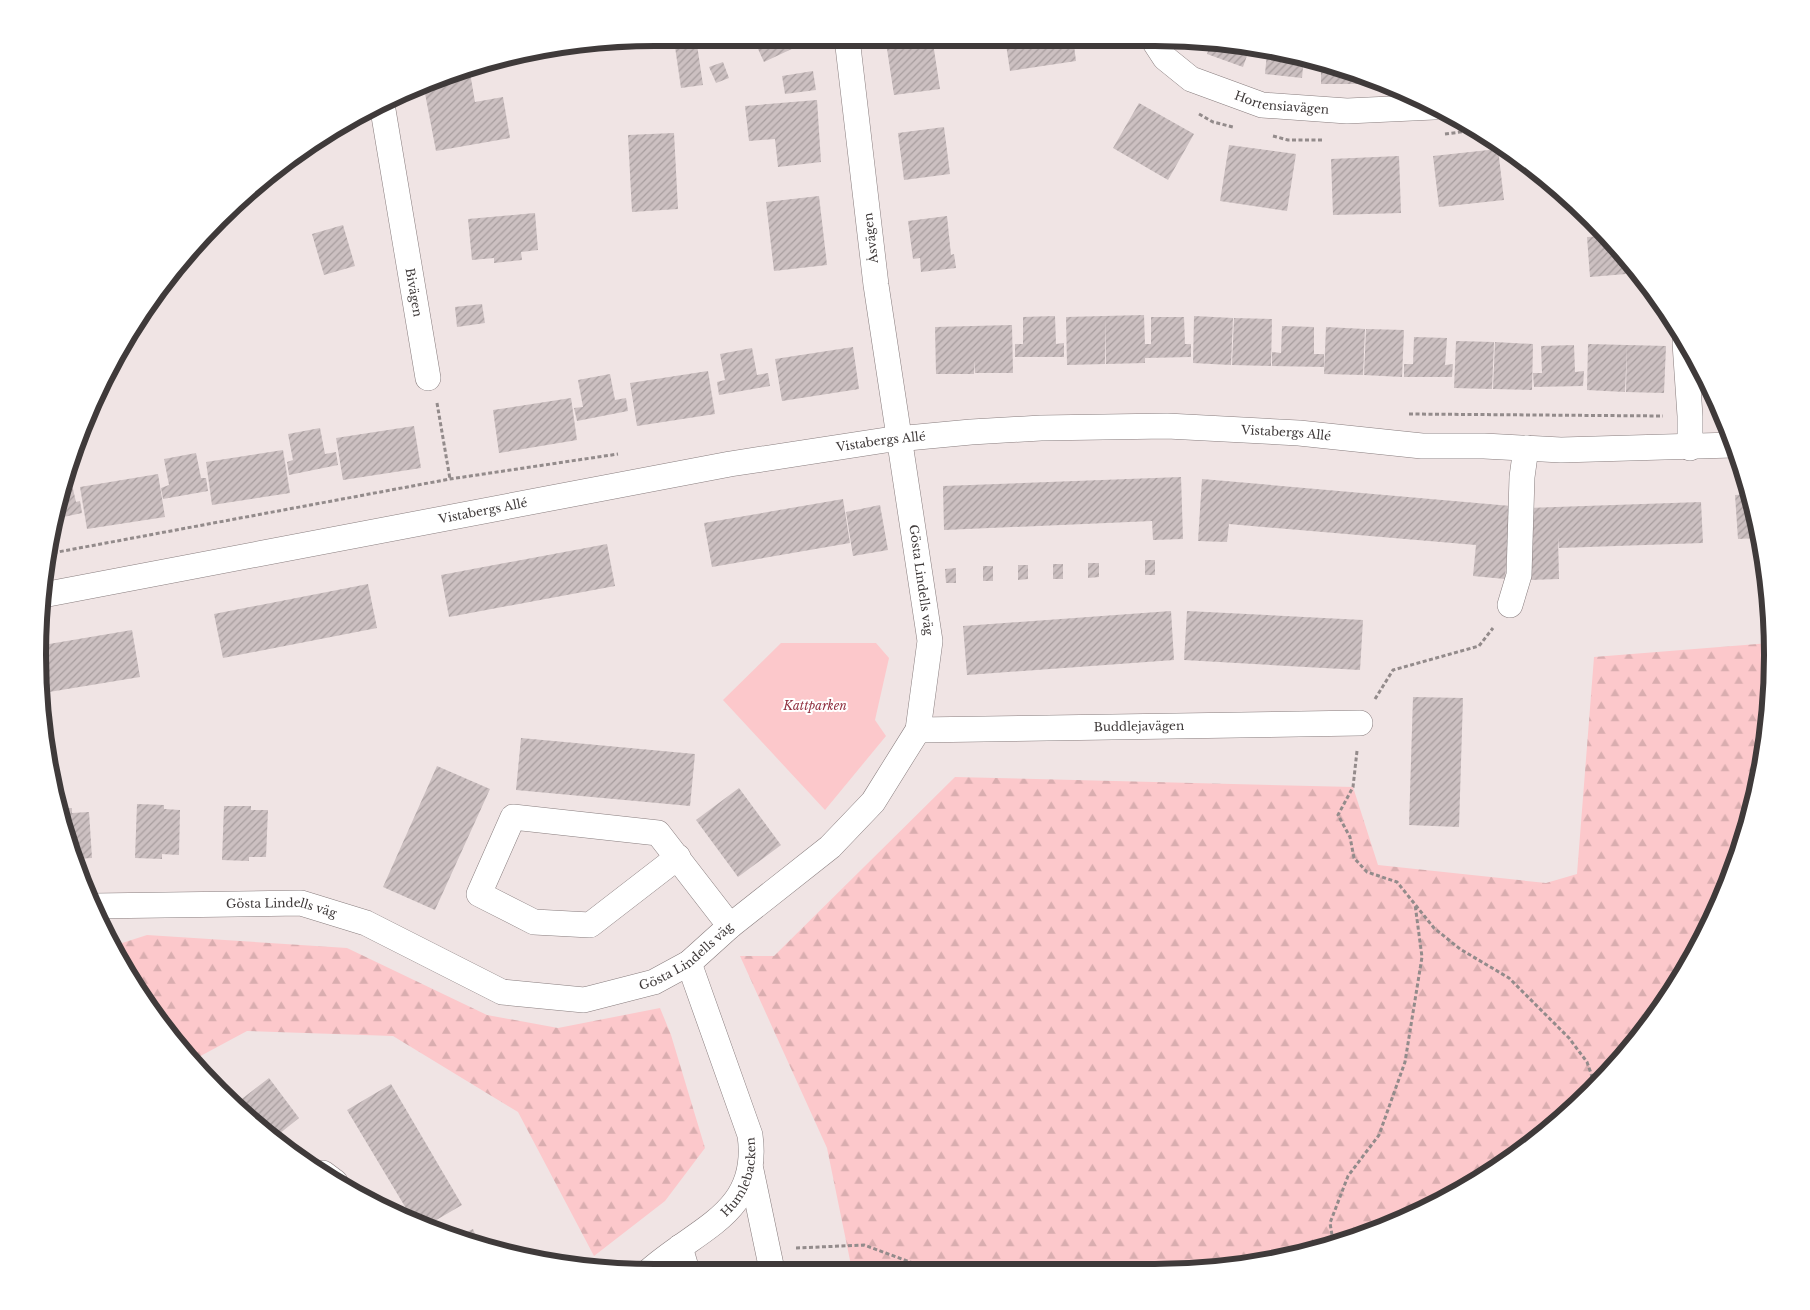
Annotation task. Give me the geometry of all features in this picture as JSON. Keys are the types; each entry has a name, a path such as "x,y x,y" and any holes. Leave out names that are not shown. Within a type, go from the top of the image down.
{"street":[{"name":"Åsvägen","path":"848,46 876,285 901,438"},
{"name":"Hortensiavägen","path":"1157,46 1165,58 1190,79 1262,105 1347,111 1421,108"},
{"name":"Bivägen","path":"383,111 428,378"},
{"path":"1686,358 1690,448"},
{"name":"Vistabergs Allé","path":"50,594 730,464 901,438 1041,428 1167,426 1290,432 1422,446 1561,450 1690,448 1726,445"},
{"name":"Gösta Lindells väg","path":"101,906 301,903 366,923 502,992 584,1000 654,982 689,963 730,926 830,847 873,802 918,730 930,641 901,438"},
{"path":"1510,605 1519,575 1522,477 1526,448"},
{"name":"Buddlejavägen","path":"918,730 1360,723"},
{"path":"678,857 590,925 534,922 479,894 513,816 658,834 678,857 730,926"},
{"name":"Humlebacken","path":"658,1264 680,1246 712,1226 730,1208 743,1190 751,1170 750,1135 689,963"},
{"path":"751,1170 770,1260"},
{"path":"680,1246 685,1264"}],"path":[{"path":"428,378 437,402 450,479"},
{"path":"55,552 450,479 622,453"},
{"path":"1510,605 1479,646 1393,670 1360,723 1353,787 1338,815 1350,837 1354,858 1367,872 1397,882 1434,928 1460,949 1508,978 1558,1027 1587,1062 1592,1077"},
{"path":"1332,1237 1330,1223 1348,1176 1379,1135 1405,1062 1422,958 1415,904"},
{"path":"770,1260 864,1245 915,1264"}],"green space":[{"name":"Kattparken","path":"781,643 876,643 889,658 875,720 886,736 825,810 723,700"},
{"path":"1763,644 1759,734 1743,813 1731,851 1701,924 1682,959 1638,1026 1613,1056 1556,1113 1526,1138 1459,1182 1424,1201 1351,1231 1313,1243 1274,1252 1234,1259 1155,1264 851,1264 827,1148 740,956 774,956 955,777 1353,787 1378,865 1546,883 1577,874 1594,657"},
{"path":"147,935 347,948 487,1015 558,1028 660,1008 671,1035 705,1148 665,1201 594,1256 518,1112 393,1036 247,1031 198,1057 172,1026 149,993 120,944"}],"building":[{"path":"675,46 697,46 703,85 681,88"},
{"path":"757,46 798,46 764,62"},
{"path":"910,46 933,46 940,89 894,95 887,49"},
{"path":"1006,46 1074,46 1076,61 1010,71"},
{"path":"1209,49 1248,53 1243,67 1207,54"},
{"path":"1267,57 1303,65 1302,78 1265,74"},
{"path":"723,62 729,78 716,83 709,67"},
{"path":"1321,70 1359,82 1359,84 1321,84"},
{"path":"813,71 816,90 785,94 782,76"},
{"path":"470,75 475,102 503,97 510,138 436,151 425,92"},
{"path":"817,100 821,162 778,167 775,139 749,141 745,106"},
{"path":"1139,103 1194,134 1168,180 1113,148"},
{"path":"944,127 950,174 904,180 898,133"},
{"path":"674,133 678,209 632,212 628,135"},
{"path":"1229,145 1296,154 1287,211 1220,201"},
{"path":"1494,149 1498,153 1504,200 1439,207 1433,156"},
{"path":"1399,156 1401,213 1333,215 1331,159"},
{"path":"819,196 827,265 774,271 766,202"},
{"path":"535,213 538,250 521,252 522,260 494,263 494,258 472,260 468,219"},
{"path":"947,216 951,255 954,254 956,268 921,272 920,258 913,259 908,221"},
{"path":"343,225 355,266 324,275 312,234"},
{"path":"1596,236 1629,274 1590,277 1587,237"},
{"path":"482,304 485,323 457,327 455,307"},
{"path":"1144,315 1145,344 1151,344 1151,317 1184,317 1185,344 1191,344 1191,357 1145,358 1145,363 1106,364 1105,316"},
{"path":"1055,316 1056,344 1064,343 1064,357 1015,357 1015,344 1023,344 1023,317"},
{"path":"1105,316 1105,364 1067,365 1066,317"},
{"path":"1194,316 1233,318 1231,365 1193,363"},
{"path":"1234,318 1272,319 1271,366 1232,365"},
{"path":"1012,325 1013,373 975,373 974,360 974,374 936,374 935,327"},
{"path":"1282,326 1314,327 1314,354 1324,354 1324,367 1272,366 1272,352 1281,353"},
{"path":"1326,327 1365,329 1363,375 1324,374"},
{"path":"1366,329 1404,330 1402,377 1364,375"},
{"path":"1414,337 1447,338 1445,365 1453,364 1452,377 1404,377 1404,364 1413,364"},
{"path":"1456,341 1494,342 1492,389 1454,388"},
{"path":"1495,342 1533,344 1532,390 1493,389"},
{"path":"1588,344 1627,345 1625,392 1587,390"},
{"path":"1574,345 1575,372 1584,371 1583,386 1534,387 1533,373 1542,373 1541,346"},
{"path":"1627,345 1666,346 1664,393 1626,392"},
{"path":"853,347 859,389 782,401 775,359"},
{"path":"752,348 757,375 768,373 770,386 719,395 717,382 725,380 720,354"},
{"path":"708,371 715,414 637,426 630,383"},
{"path":"610,374 615,400 626,398 628,411 577,421 574,408 583,407 578,380"},
{"path":"571,398 577,440 499,453 493,410"},
{"path":"414,426 421,468 343,480 336,438"},
{"path":"320,428 325,454 336,452 338,465 289,475 287,462 293,460 288,434"},
{"path":"283,450 290,493 212,505 206,462"},
{"path":"196,453 201,478 206,478 208,491 163,499 161,488 169,485 164,459"},
{"path":"158,474 165,517 87,529 80,487"},
{"path":"1181,477 1183,539 1153,540 1152,521 944,530 943,486"},
{"path":"1202,479 1511,506 1505,579 1473,576 1476,545 1229,524 1227,542 1198,541"},
{"path":"72,483 76,502 80,501 82,513 62,517"},
{"path":"1735,495 1742,495 1752,538 1738,539"},
{"path":"843,499 850,543 712,567 704,523"},
{"path":"1701,502 1703,543 1559,548 1558,537 1559,579 1530,580 1527,508"},
{"path":"880,505 888,550 853,556 846,512"},
{"path":"607,544 615,586 449,617 441,575"},
{"path":"1145,560 1155,560 1155,575 1145,575"},
{"path":"1088,563 1099,563 1099,577 1088,578"},
{"path":"1053,564 1063,564 1063,579 1053,579"},
{"path":"1018,565 1028,565 1028,579 1018,580"},
{"path":"983,566 993,566 993,581 983,581"},
{"path":"956,568 956,583 946,583 945,569"},
{"path":"368,584 377,628 223,658 214,614"},
{"path":"1171,611 1174,660 967,675 963,626"},
{"path":"1187,611 1363,620 1360,670 1184,660"},
{"path":"132,630 140,677 48,692 47,644"},
{"path":"1413,697 1463,698 1459,827 1409,825"},
{"path":"521,738 695,754 690,806 516,790"},
{"path":"437,766 490,789 435,910 383,887"},
{"path":"739,788 781,845 738,877 696,820"},
{"path":"137,804 164,805 164,809 180,810 179,855 162,854 162,859 135,858"},
{"path":"224,806 251,806 251,810 268,810 266,857 249,857 249,861 222,860"},
{"path":"72,808 72,813 89,812 92,858 82,859 66,809"},
{"path":"269,1078 299,1118 279,1134 241,1100"},
{"path":"391,1084 462,1205 434,1221 407,1210 347,1110"},
{"path":"473,1229 476,1236 464,1233"}]}
